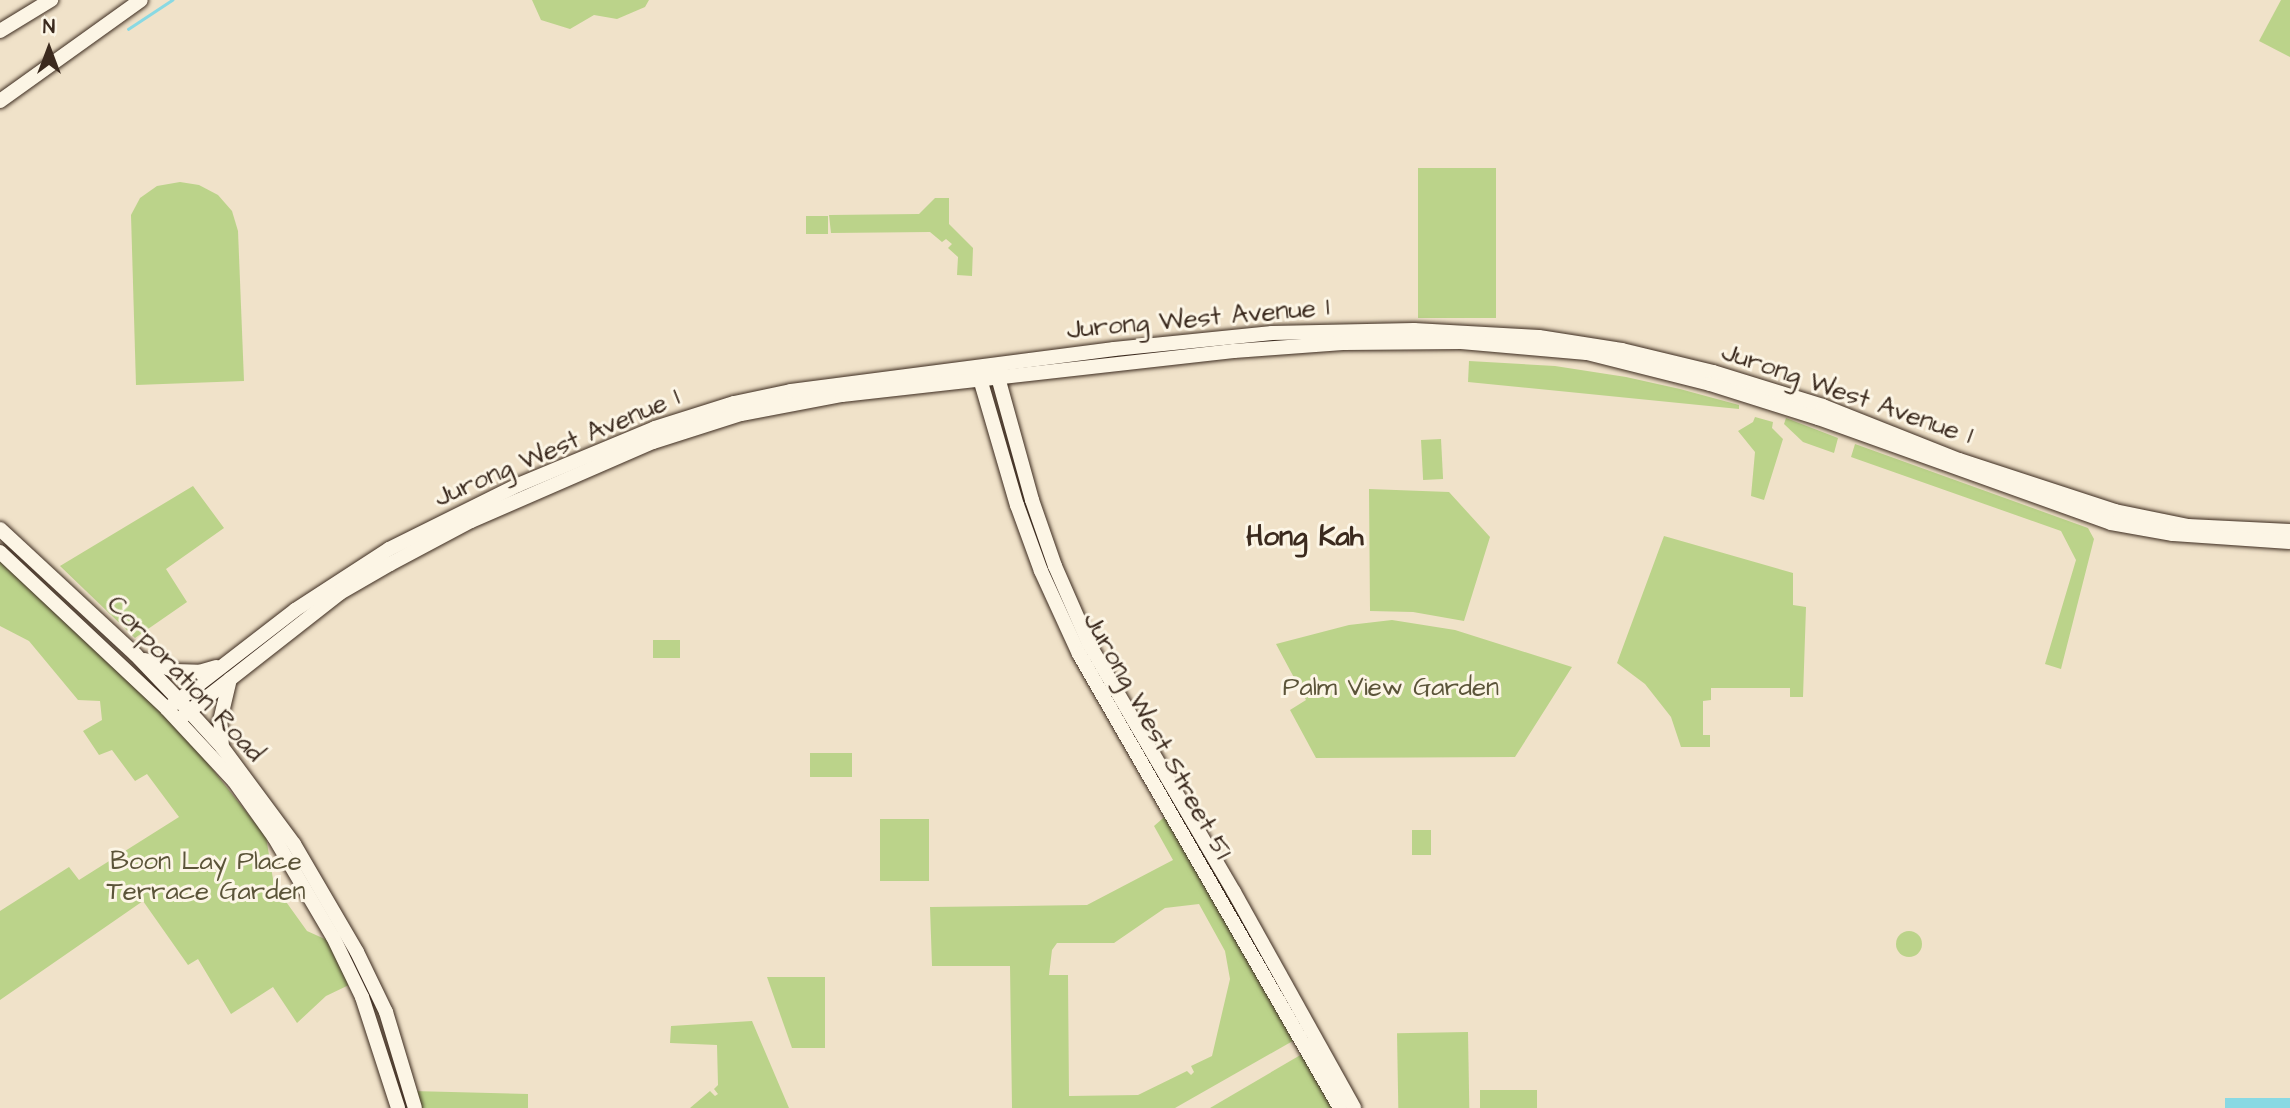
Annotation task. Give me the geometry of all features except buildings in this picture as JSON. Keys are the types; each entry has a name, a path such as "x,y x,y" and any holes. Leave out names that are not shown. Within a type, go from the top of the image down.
{"street":[{"path":"0,31 51,0"},
{"path":"0,101 141,0"},
{"name":"Jurong West Avenue 1","path":"172,704 334,582 389,549 518,485 635,435 756,398 996,372 1296,331 1414,330 1581,342 1666,360 1778,391 1983,468 2115,511 2188,526 2290,531"},
{"name":"Jurong West Avenue 1","path":"996,372 1343,344 1461,342 1587,354 1664,371 1818,418 2111,523 2173,534 2290,542"},
{"name":"Jurong West Street 51","path":"996,372 1037,513 1089,644 1234,892 1354,1108"},
{"name":"Jurong West Avenue 1","path":"183,716 340,593 396,560 471,521 640,447 736,415 979,374"},
{"name":"Jurong West Street 51","path":"979,374 1017,505 1041,571 1079,654 1340,1108"},
{"name":"Corporation Road","path":"0,529 135,654 274,837 333,937 362,997 398,1108"},
{"name":"Corporation Road","path":"0,552 172,704"},
{"path":"135,654 176,671 199,672 220,666"},
{"path":"222,747 220,721 230,679"},
{"name":"Corporation Road","path":"183,716 222,747 294,844 357,952 386,1012 415,1108"}],"green space":[{"path":"532,0 649,0 645,7 617,19 594,15 570,29 541,20"},
{"path":"2281,0 2290,0 2290,57 2259,41"},
{"path":"1418,168 1496,168 1496,318 1418,318"},
{"path":"180,182 199,185 218,195 232,211 238,231 244,381 136,385 131,215 140,198 157,186"},
{"path":"935,198 949,198 949,224 973,248 972,276 957,275 958,257 948,248 952,244 946,239 942,242 930,232 831,233 829,215 919,214"},
{"path":"806,216 828,216 828,234 806,234"},
{"path":"1469,361 1555,366 1626,377 1739,405 1739,409 1468,382"},
{"path":"1755,417 1773,422 1772,428 1783,439 1764,500 1751,496 1755,452 1738,431 1753,422"},
{"path":"1786,418 1838,438 1834,453 1803,442 1784,424"},
{"path":"1441,439 1443,479 1423,480 1421,440"},
{"path":"1855,444 2088,528 2094,539 2061,669 2045,664 2076,560 2061,531 1851,457"},
{"path":"193,486 224,528 166,569 187,602 135,638 60,566"},
{"path":"1369,489 1449,492 1490,537 1464,621 1413,612 1370,611"},
{"path":"1664,536 1793,573 1793,605 1806,607 1803,697 1790,697 1790,688 1711,688 1711,700 1703,701 1703,735 1710,735 1710,747 1681,747 1671,717 1645,684 1617,663"},
{"name":"Boon Lay Place Terrace Garden","path":"0,560 187,737 266,837 274,885 307,931 327,940 351,984 326,996 297,1023 273,987 231,1014 198,959 188,965 143,901 0,1000 0,911 69,867 79,880 179,817 147,774 135,781 112,750 99,755 83,731 102,720 100,701 78,700 29,641 0,626"},
{"name":"Palm View Garden","path":"1392,620 1455,630 1572,667 1515,757 1316,758 1290,710 1306,700 1276,644 1349,625"},
{"path":"653,640 680,640 680,658 653,658"},
{"path":"810,753 852,753 852,777 810,777"},
{"path":"1169,813 1298,1038 1175,1108 1012,1108 1010,966 932,966 930,907 1087,905 1173,860 1154,826","holes":["1199,904 1225,951 1230,979 1212,1056 1191,1066 1194,1072 1191,1075 1187,1071 1138,1095 1069,1096 1068,975 1049,975 1052,950 1057,943 1114,943 1165,908"]},
{"path":"880,819 929,819 929,881 880,881"},
{"path":"1412,830 1431,830 1431,855 1412,855"},
{"path":"1909,931 1918,935 1922,944 1918,953 1909,957 1900,953 1896,944 1900,935"},
{"path":"767,977 825,977 825,1048 792,1048"},
{"path":"752,1021 789,1108 690,1108 710,1091 715,1096 718,1094 714,1089 718,1085 717,1045 670,1043 671,1026"},
{"path":"1468,1032 1469,1108 1398,1108 1397,1033"},
{"path":"1309,1050 1340,1108 1210,1108"},
{"path":"1480,1090 1537,1090 1537,1108 1480,1108"},
{"path":"412,1091 528,1094 528,1108 417,1108"}],"water":[{"path":"2225,1098 2290,1098 2290,1108 2225,1108"}],"waterway":[{"path":"128,29 172,0"}],"district":[{"name":"Hong Kah","path":"1305,537"}]}
